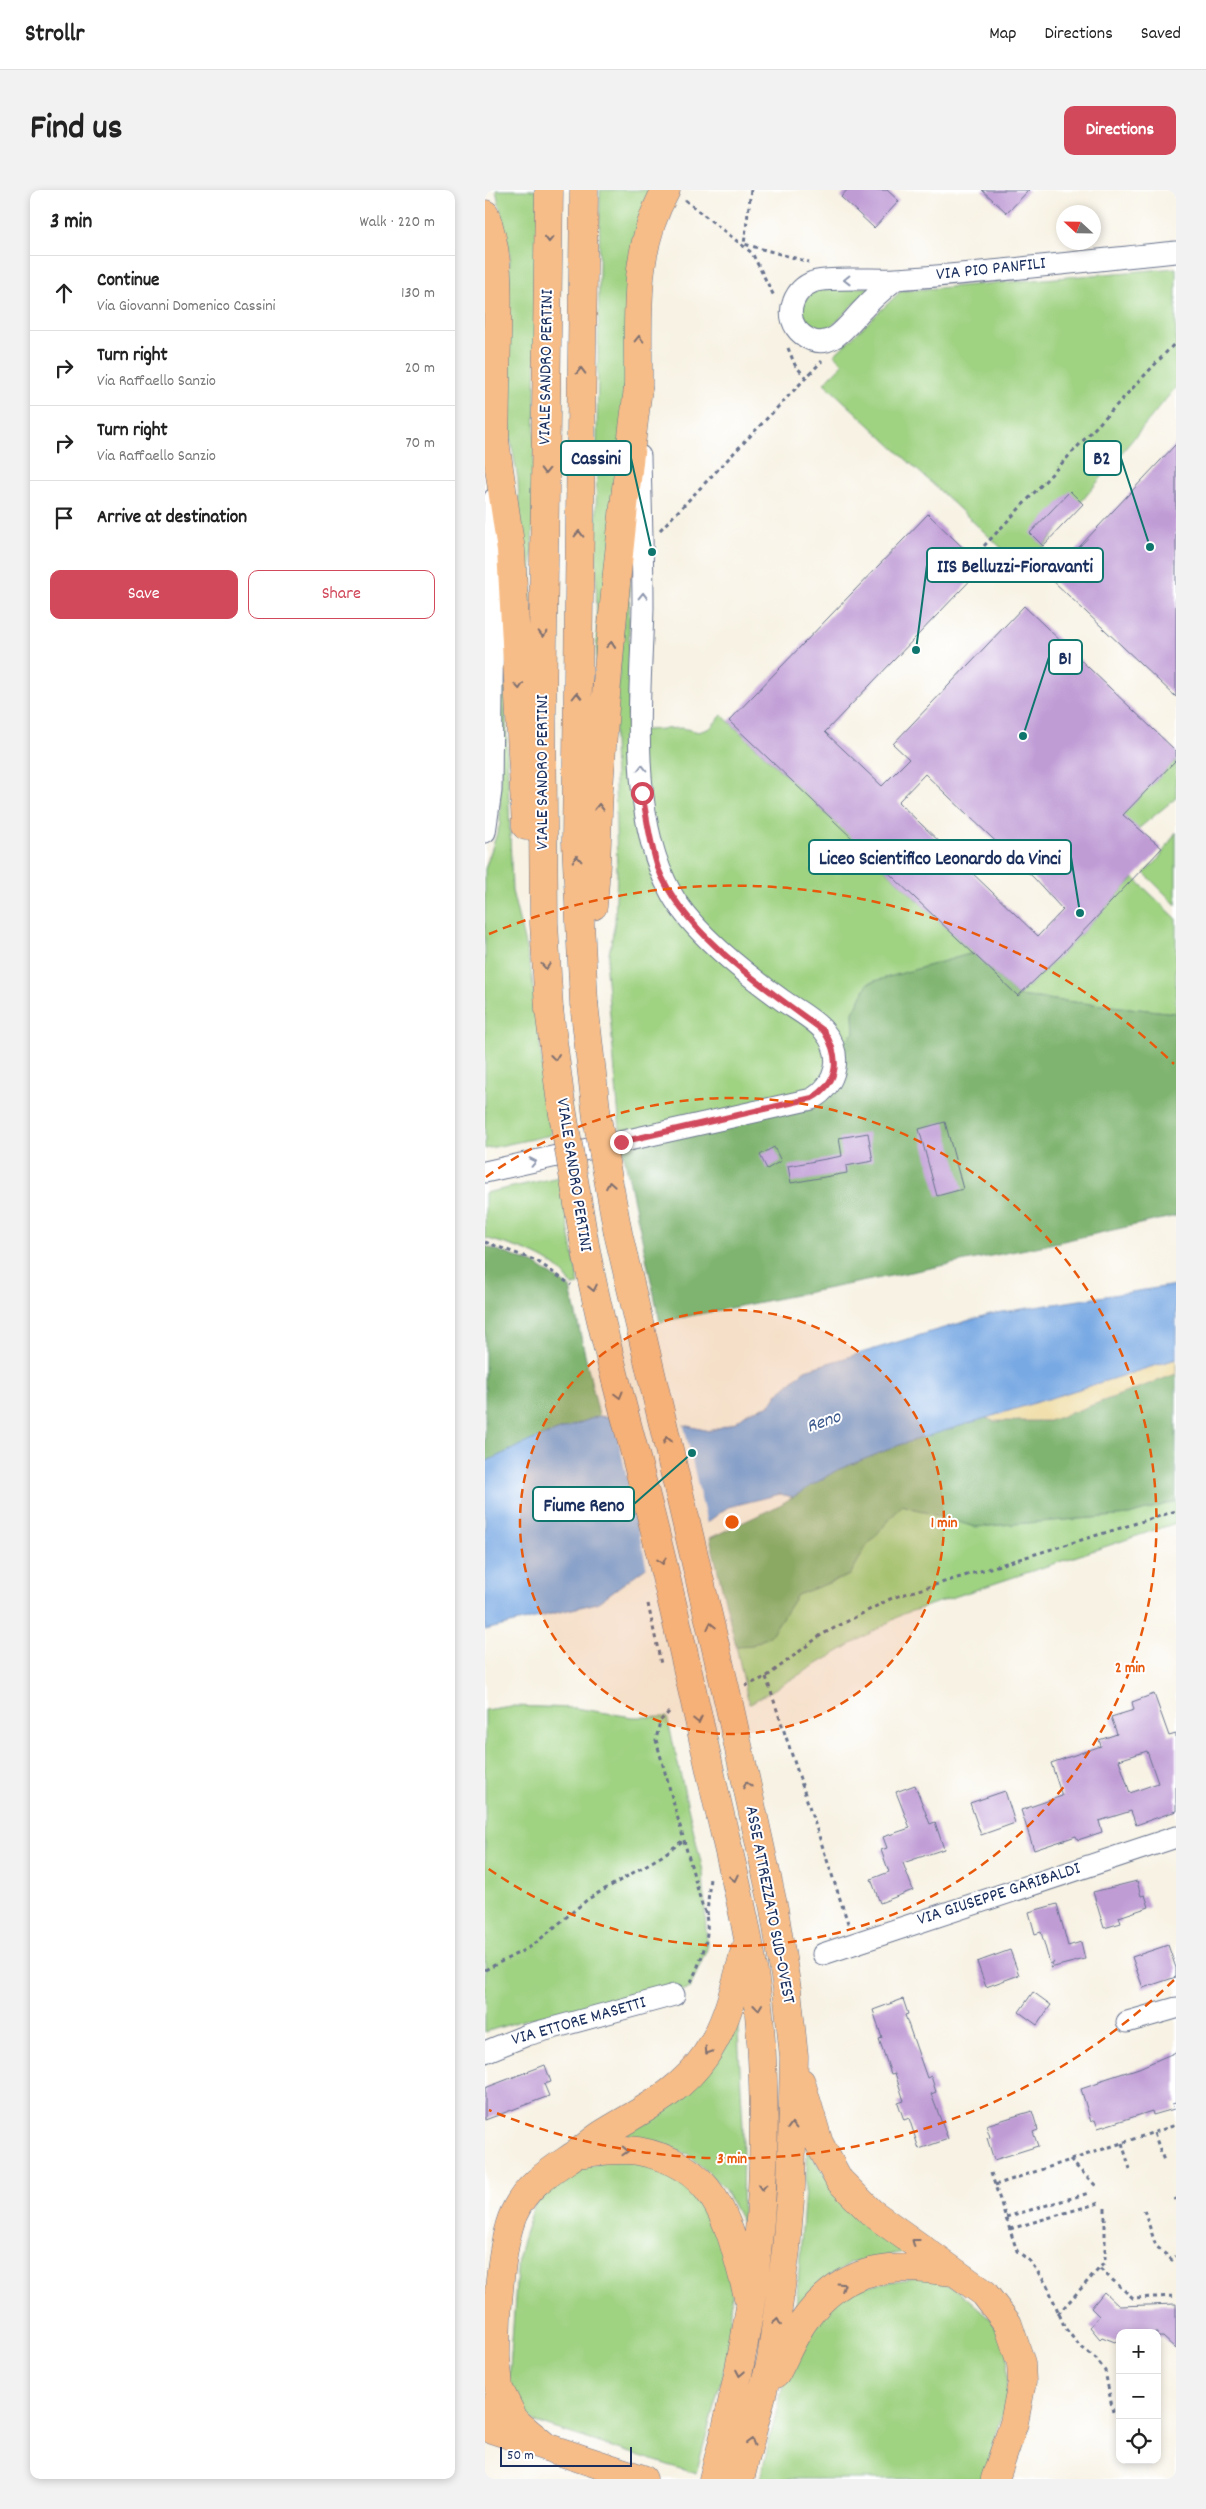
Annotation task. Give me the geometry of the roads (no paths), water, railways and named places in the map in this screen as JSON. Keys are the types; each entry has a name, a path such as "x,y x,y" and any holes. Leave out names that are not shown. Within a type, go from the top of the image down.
{"main road":[{"name":"VIALE SANDRO PERTINI","path":"549,190 543,712 544,923 549,1009 560,1096 584,1240 606,1348"},
{"name":"VIALE SANDRO PERTINI","path":"584,190 576,842 584,990 597,1118 618,1233 642,1338"},
{"path":"584,990 597,863 599,790 618,568 638,388 642,253 651,220 675,191"},
{"path":"485,214 491,229 496,257 498,286 495,441 511,550 528,855 544,923"},
{"name":"ASSE ATTREZZATO SUD-OVEST","path":"642,1338 683,1504 774,1909 787,1989 794,2057 791,2187 786,2250 771,2360 740,2479"},
{"name":"ASSE ATTREZZATO SUD-OVEST","path":"606,1348 651,1514 748,1941 759,2010 763,2126 761,2211 751,2307 739,2375 713,2479"},
{"path":"485,2419 495,2407 492,2381 504,2255 507,2233 514,2212 525,2193 539,2179 604,2133 671,2092 705,2057 723,2022 748,1941"},
{"path":"794,2057 819,2143 839,2180 871,2212 983,2293 1000,2311 1008,2324 1021,2363 1020,2402 995,2479"},
{"path":"576,2154 637,2151 655,2156 690,2173 717,2201 728,2222 751,2307"},
{"path":"761,2404 805,2318 829,2294 855,2277 891,2267 953,2272"},
{"path":"492,2381 515,2421 545,2446"},
{"path":"485,2427 633,2475"}],"street":[{"name":"VIA PIO PANFILI","path":"896,279 877,294 843,331 831,340 818,343 805,337 797,329 791,318 793,303 800,290 814,281 896,279 1176,252"},
{"path":"485,1172 812,1098 829,1086 835,1073 833,1051 824,1031 765,988 697,928 683,914 658,867 642,793 642,548 638,388"},
{"path":"485,832 491,791 495,441"},
{"name":"VIA GIUSEPPE GARIBALDI","path":"823,1954 1176,1837"},
{"name":"VIA ETTORE MASETTI","path":"485,2052 527,2035 674,1995"},
{"path":"1127,2022 1176,2008"}],"water":[{"name":"Reno","path":"1176,1285 1176,1359 902,1444 837,1470 793,1497 780,1494 728,1507 597,1603 485,1630 485,1462 530,1441 599,1416 684,1425 709,1431 734,1423 749,1412 770,1405 777,1394 805,1370 990,1314"}],"place":[{"name":"B2","path":"1150,547"},
{"name":"Cassini","path":"652,552"},
{"name":"IIS Belluzzi-Fioravanti","path":"916,650"},
{"name":"B1","path":"1023,736"},
{"name":"Liceo Scientifico Leonardo da Vinci","path":"1080,913"},
{"name":"Fiume Reno","path":"692,1453"}]}
